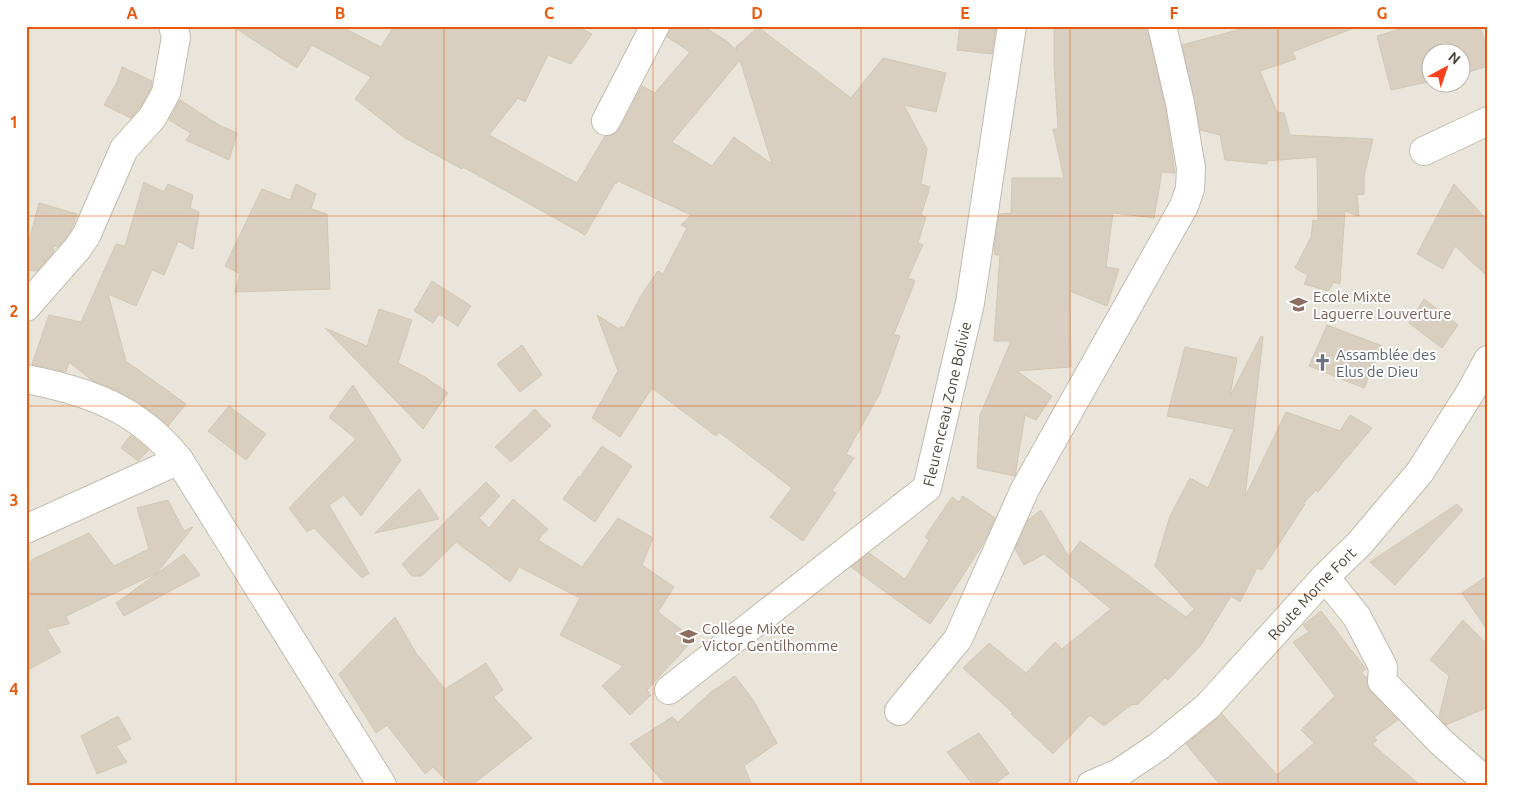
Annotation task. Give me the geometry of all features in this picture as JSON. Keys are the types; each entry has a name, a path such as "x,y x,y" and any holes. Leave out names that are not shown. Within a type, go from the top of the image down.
{"street":[{"path":"26,307 77,249 86,236 124,149 152,118 166,93 176,37 174,26"},
{"path":"606,121 655,26"},
{"name":"Fleurenceau Zone Bolivie","path":"669,690 928,488 970,303 1012,26"},
{"path":"899,711 958,639 1025,489 1184,206 1190,189 1191,168 1180,103 1162,26"},
{"path":"1424,151 1488,120"},
{"name":"Route Morne Fort","path":"1091,785 1119,773 1159,746 1208,706 1325,577 1360,543 1420,472 1470,393 1488,360"},
{"path":"26,378 74,390 104,401 138,420 165,442 179,460 382,785"},
{"path":"26,529 179,460"},
{"path":"1325,577 1356,617 1383,667 1382,681 1441,742 1488,783"}],"shaded area":[{"path":"26,26 1488,26 1488,785 26,785"}],"building":[{"path":"232,26 340,26 381,47 394,26 577,26 592,34 571,64 548,55 525,102 518,98 489,135 577,183 605,136 614,134 620,128 642,86 655,93 690,52 667,37 670,26 703,26 728,42 737,51 736,47 758,27 851,98 883,58 946,73 936,112 904,105 927,149 921,184 930,187 921,215 926,217 918,243 923,245 908,278 915,281 894,334 900,336 880,393 846,454 854,458 832,491 836,493 803,541 770,517 792,488 719,432 716,436 652,388 620,437 592,418 618,371 597,315 619,329 621,326 624,328 642,294 658,271 663,274 687,228 681,225 691,215 618,181 615,183 585,235 463,167 462,169 405,138 355,99 371,77 312,45 297,68","holes":["740,60 772,164 734,137 712,166 672,142"]},
{"path":"960,26 996,26 992,54 957,50"},
{"path":"1064,26 1147,26 1165,106 1175,173 1162,172 1154,218 1113,213 1106,267 1119,269 1107,306 1070,291 1071,367 1017,371 1052,396 1036,420 1025,415 1015,476 977,468 980,415 1011,341 994,341 1000,255 995,255 994,247 999,214 1011,213 1012,178 1064,178 1053,129 1058,129 1054,30"},
{"path":"1252,26 1354,26 1354,28 1292,52 1296,59 1260,71 1277,112 1284,113 1290,135 1373,139 1364,176 1364,194 1357,195 1359,216 1345,211 1340,284 1334,282 1328,291 1304,284 1308,275 1295,268 1311,237 1313,220 1318,221 1317,157 1267,161 1267,164 1225,160 1220,135 1200,130 1182,45"},
{"path":"1410,26 1480,26 1488,52 1488,66 1472,71 1472,42 1422,42 1422,83 1391,90 1377,36"},
{"path":"122,67 152,81 151,88 139,109 131,118 104,105 117,82"},
{"path":"180,100 219,125 237,133 229,160 186,140 191,133 169,120"},
{"path":"144,182 164,192 168,184 193,195 190,208 199,212 193,249 178,241 164,275 152,270 136,306 108,294 126,361 186,404 168,426 138,402 93,381 69,362 66,372 32,364 49,315 81,322 116,244 125,246"},
{"path":"296,184 316,194 311,209 327,214 330,289 235,292 240,274 225,266 262,189 290,200"},
{"path":"1454,184 1488,221 1488,277 1455,246 1443,269 1417,254"},
{"path":"39,203 77,214 72,228 65,239 58,247 54,246 53,253 37,271 26,270 26,252"},
{"path":"432,281 471,306 458,326 439,314 433,323 414,311"},
{"path":"1424,299 1458,325 1442,348 1409,323"},
{"path":"379,309 412,320 398,363 425,377 448,393 423,429 325,328 367,346"},
{"path":"1327,325 1382,346 1364,388 1309,366"},
{"path":"1261,336 1263,337 1245,497 1286,412 1340,431 1350,415 1372,428 1318,492 1316,490 1303,504 1305,504 1262,570 1257,568 1240,602 1231,596 1201,645 1168,680 1165,678 1138,704 1131,705 1104,726 1090,715 1053,754 1011,714 1013,713 963,668 989,643 1026,673 1055,642 1062,649 1111,609 1044,554 1024,565 1015,549 1028,520 1041,510 1069,557 1080,541 1186,617 1194,609 1155,566 1170,516 1190,478 1208,488 1234,429 1167,416 1185,347 1237,358 1230,396"},
{"path":"522,345 542,375 520,392 497,364"},
{"path":"353,385 401,460 361,516 344,495 329,505 369,573 362,578 314,528 307,532 289,508 356,439 329,417"},
{"path":"229,406 266,434 246,460 208,431"},
{"path":"535,409 551,426 511,462 495,447"},
{"path":"131,435 149,450 138,461 121,448"},
{"path":"602,446 632,466 595,522 563,499"},
{"path":"486,482 500,496 479,518 489,528 513,499 548,529 538,540 582,567 618,518 653,538 642,565 674,587 658,612 694,639 647,690 651,695 630,715 602,686 623,666 560,635 580,598 519,567 510,582 456,542 422,576 412,576 402,564"},
{"path":"419,489 439,519 375,533"},
{"path":"963,496 995,518 983,544 930,624 851,567 869,553 905,579 929,540 925,537 952,497 959,502"},
{"path":"168,500 184,531 193,527 157,573 66,616 69,624 47,629 61,652 26,671 26,565 33,559 89,533 114,566 149,549 137,508"},
{"path":"1457,504 1463,510 1395,585 1370,562"},
{"path":"184,554 200,575 124,616 116,603"},
{"path":"1488,575 1488,631 1462,593"},
{"path":"1321,611 1366,669 1361,673 1367,678 1367,686 1371,692 1398,720 1374,737 1377,740 1372,744 1420,785 1220,785 1186,744 1222,714 1277,775 1314,743 1301,730 1335,696 1293,642 1309,632 1303,625"},
{"path":"395,617 416,653 445,689 486,663 503,690 493,697 532,738 472,785 451,785 433,767 425,774 387,725 376,733 339,674"},
{"path":"1463,620 1488,645 1488,707 1446,725 1439,717 1449,676 1430,660"},
{"path":"735,676 753,700 777,743 744,766 752,785 666,785 630,744 672,717 678,722 711,692"},
{"path":"118,716 131,739 116,746 127,762 97,774 81,736"},
{"path":"979,733 1009,773 994,785 973,785 947,752"}],"place":[{"name":"Ecole Mixte Laguerre Louverture","path":"1299,305"},
{"name":"Assamblée des Elus de Dieu","path":"1322,363"},
{"name":"College Mixte Victor Gentilhomme","path":"688,637"}]}
